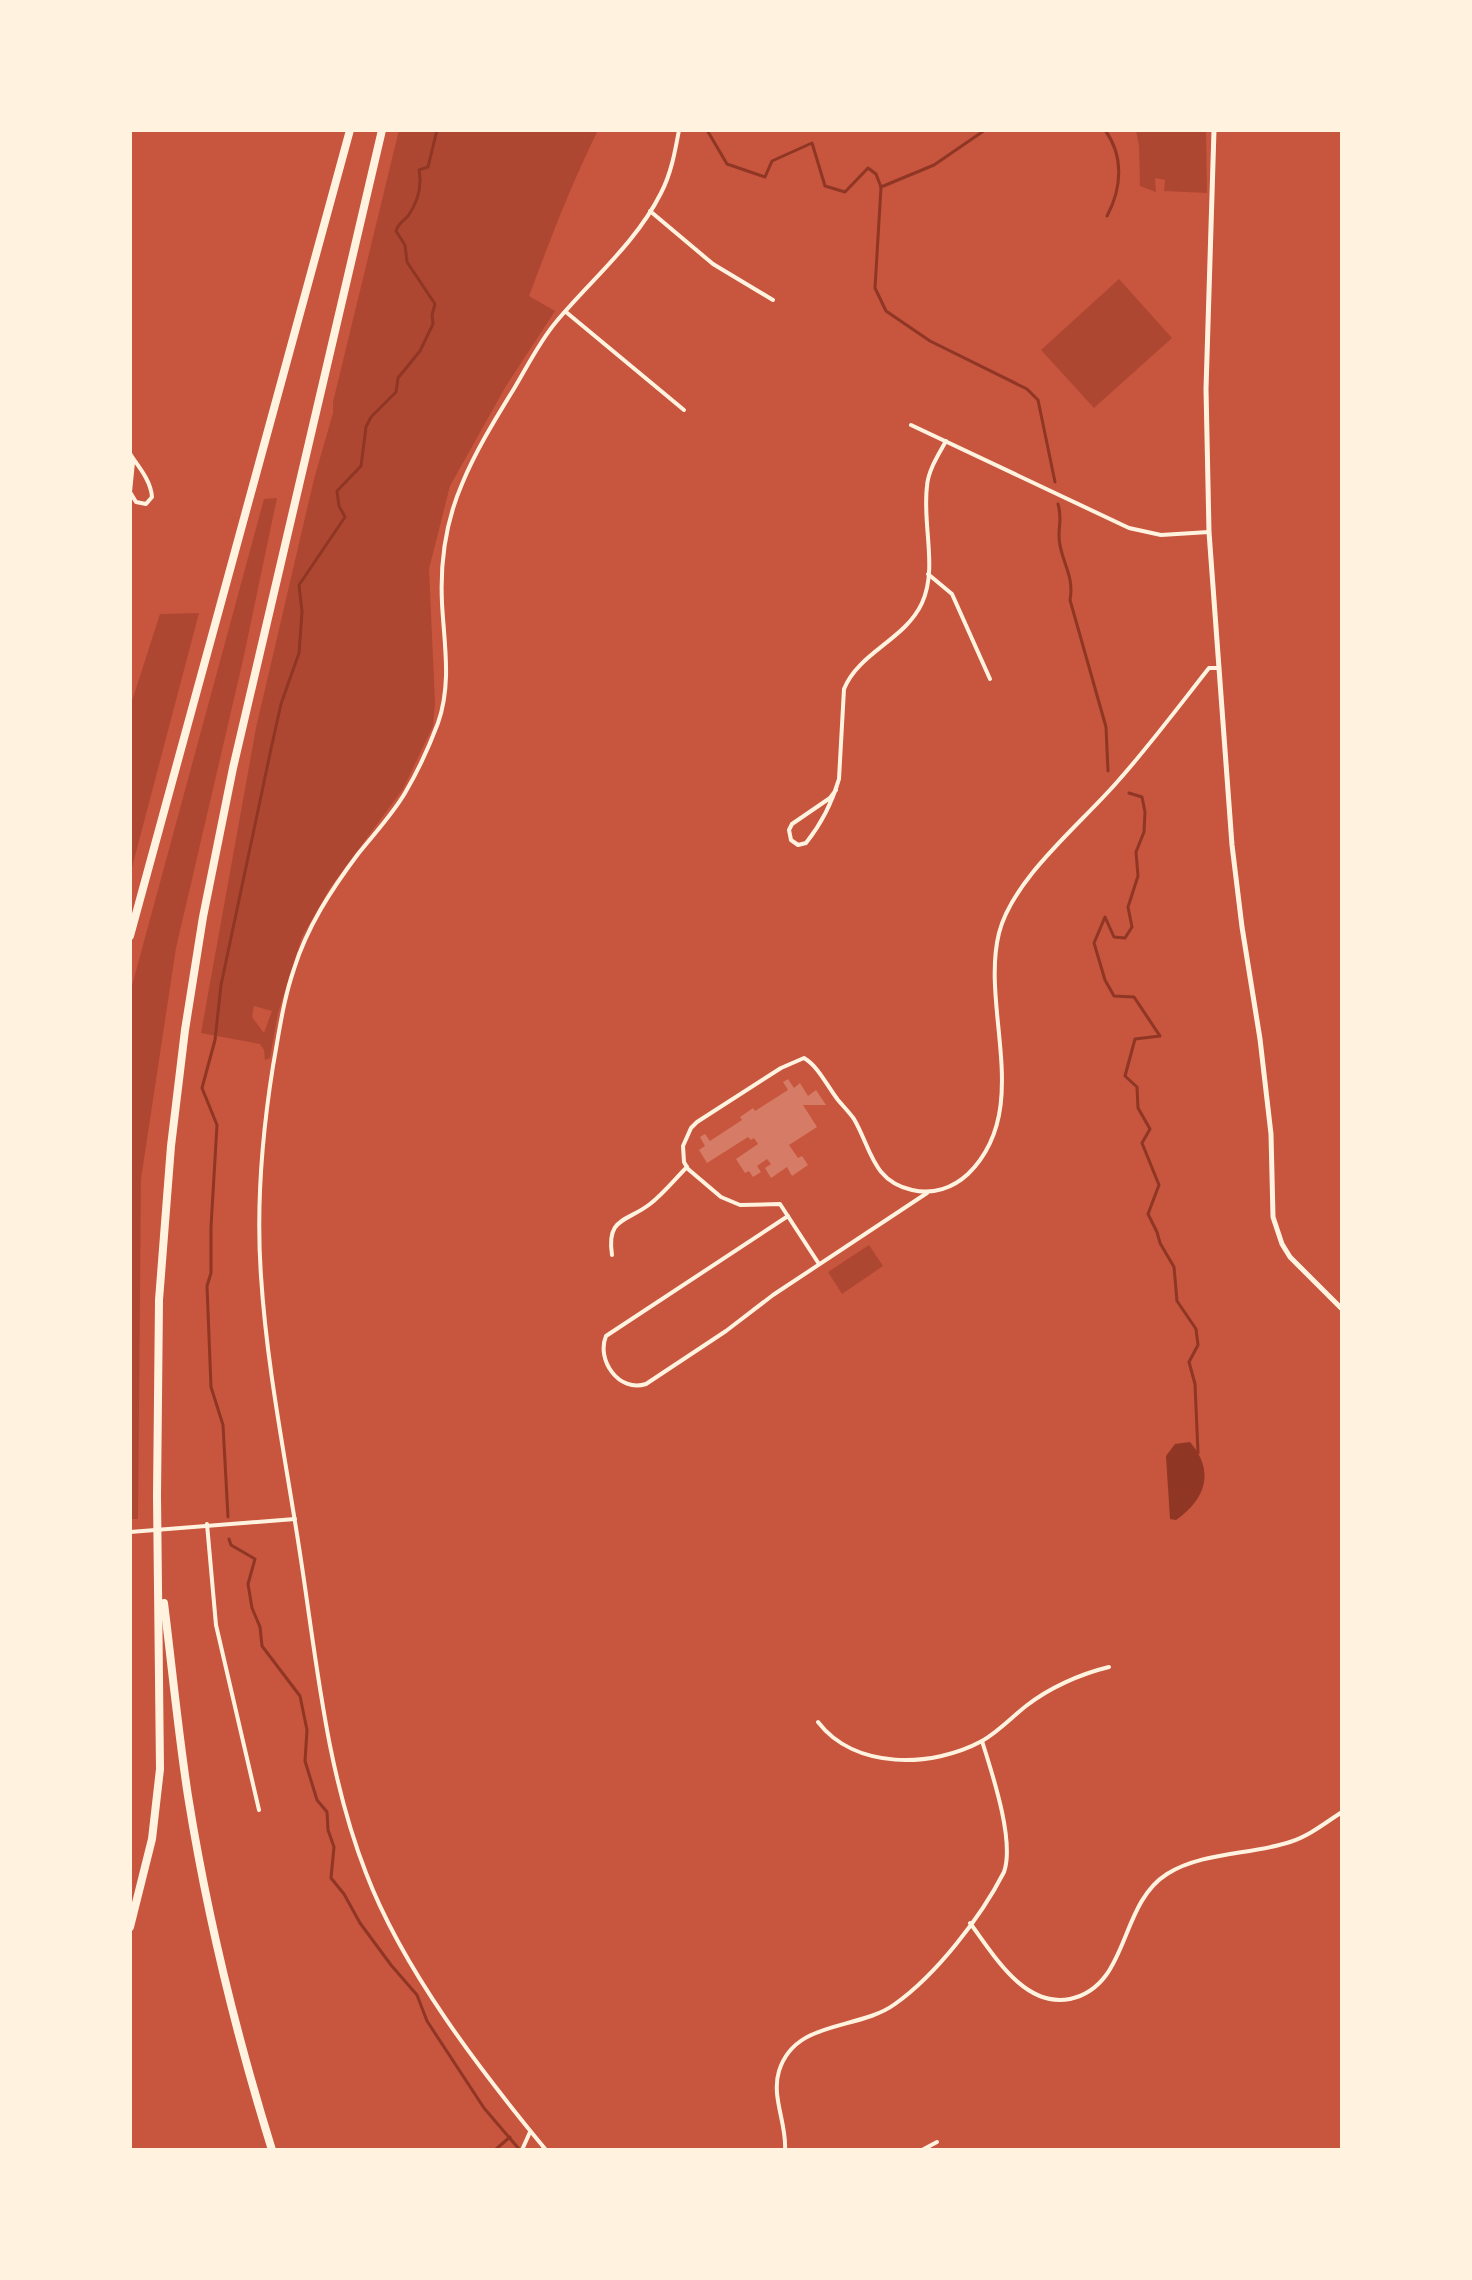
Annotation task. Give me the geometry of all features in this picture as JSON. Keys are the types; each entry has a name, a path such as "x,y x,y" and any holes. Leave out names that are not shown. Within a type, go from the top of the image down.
{"highway":[{"path":"130,936 350,130"},
{"path":"130,1927 152,1839 160,1769 157,1496 159,1300 171,1146 190,992 233,768 382,130"},
{"path":"159,1562 186,1781 209,1907 242,2048 272,2150"}],"street":[{"path":"546,2150 431,1995 392,1930 367,1877 348,1822 334,1767 295,1519 263,1302 259,1225 268,1098 285,1001 305,937 344,874 401,799 439,720 446,690 447,659 442,570 445,539 457,496 492,425 546,335 629,240 650,211 667,180 679,130"},
{"path":"1214,130 1206,389 1209,532 1232,845 1271,1134 1276,1231 1290,1257 1342,1309"},
{"path":"650,211 713,264 773,300"},
{"path":"566,312 684,410"},
{"path":"911,425 1144,533 1209,532"},
{"path":"836,790 830,798 792,824 789,832 793,842 801,845 810,840 831,807 836,790 844,729 844,689 847,681 857,667 895,636 924,599 928,574 927,484 946,441"},
{"path":"130,455 152,490 152,497 146,504 136,502 131,496 130,455"},
{"path":"928,574 952,594 990,679"},
{"path":"819,1264 780,1204 740,1205 730,1202 698,1179 687,1167 683,1146 691,1128 800,1057 808,1059 850,1113 873,1163 889,1179 914,1191 929,1191 956,1184 974,1168 988,1146 997,1120 1003,1074 995,964 1000,931 1010,907 1024,885 1118,782 1209,668 1218,668"},
{"path":"612,1255 610,1242 614,1226 624,1217 652,1203 687,1167"},
{"path":"788,1216 611,1331 602,1344 605,1361 623,1383 646,1384 929,1191"},
{"path":"130,1532 295,1519"},
{"path":"207,1524 216,1625 259,1810"},
{"path":"818,1722 833,1740 847,1749 890,1760 920,1759 982,1741 1029,1704 1062,1684 1109,1667"},
{"path":"785,2150 777,2079 790,2049 809,2034 864,2019 898,2002 940,1964 999,1882 1007,1863 999,1798 982,1741"},
{"path":"970,1923 1028,1991 1050,2000 1075,1997 1097,1987 1109,1974 1139,1904 1145,1894 1168,1873 1200,1861 1292,1841 1342,1812"},
{"path":"522,2150 530,2132"},
{"path":"922,2150 937,2142"}],"shaded area":[{"path":"399,130 598,130 529,296 555,311 506,386 450,486 429,569 435,703 433,726 403,789 330,888 302,937 278,1013 270,1058 265,1060 260,1044 201,1033 256,728 314,479 333,413 333,402","holes":["254,1006 272,1011 264,1033 252,1017"]},
{"path":"1136,130 1206,130 1207,193 1164,191 1165,180 1155,178 1156,192 1140,186"},
{"path":"1119,279 1172,338 1094,408 1041,350"},
{"path":"277,498 176,948 141,1179 138,1519 130,1519 130,993 264,499"},
{"path":"199,613 130,875 130,707 160,614"},
{"path":"869,1245 883,1266 842,1294 828,1272"},
{"path":"1190,1442 1203,1463 1204,1484 1186,1512 1176,1520 1170,1519 1166,1456 1175,1444"}],"building":[{"path":"788,1079 794,1088 800,1083 808,1096 816,1090 826,1105 803,1105 817,1127 789,1145 798,1158 802,1156 808,1165 792,1176 787,1167 771,1178 765,1168 771,1164 767,1159 757,1166 761,1172 753,1177 749,1171 745,1173 736,1159 758,1144 754,1138 751,1140 748,1137 707,1163 699,1150 705,1146 700,1137 705,1134 710,1141 742,1120 740,1117 753,1108 755,1111 788,1090 783,1082"}],"waterway":[{"path":"228,1517 223,1425 211,1387 207,1286 211,1273 217,1125 202,1088 215,1040 221,985 281,704 299,653 302,612 299,585 345,517 339,506 337,491 361,466 366,427 371,417 396,392 398,378 420,351 433,324 435,304 407,262 405,245 396,231 417,200 419,170 428,167 437,130"},
{"path":"707,130 727,164 765,177 772,161 812,143 825,186 845,192 868,168 876,174 881,187 875,288 886,311 930,341 1027,389 1038,400 1055,482"},
{"path":"881,187 934,165 985,130"},
{"path":"1105,130 1115,150 1119,172 1116,194 1107,216"},
{"path":"1058,504 1059,536 1070,582 1070,600 1106,727 1108,771"},
{"path":"1129,793 1142,797 1145,812 1144,832 1136,852 1138,876 1128,907 1132,927 1125,938 1114,937 1105,917 1094,943 1105,980 1114,996 1134,997 1160,1036 1135,1039 1125,1076 1137,1087 1138,1108 1150,1129 1142,1143 1159,1185 1148,1214 1174,1267 1177,1301 1196,1329 1198,1345 1189,1362 1195,1384 1198,1453"},
{"path":"229,1539 231,1545 255,1559 248,1584 262,1646 300,1696 307,1730 305,1761 317,1800 327,1812 328,1830 334,1847 331,1878 360,1923 417,1995 427,2021 484,2108 519,2149"},
{"path":"495,2150 510,2137"}]}
